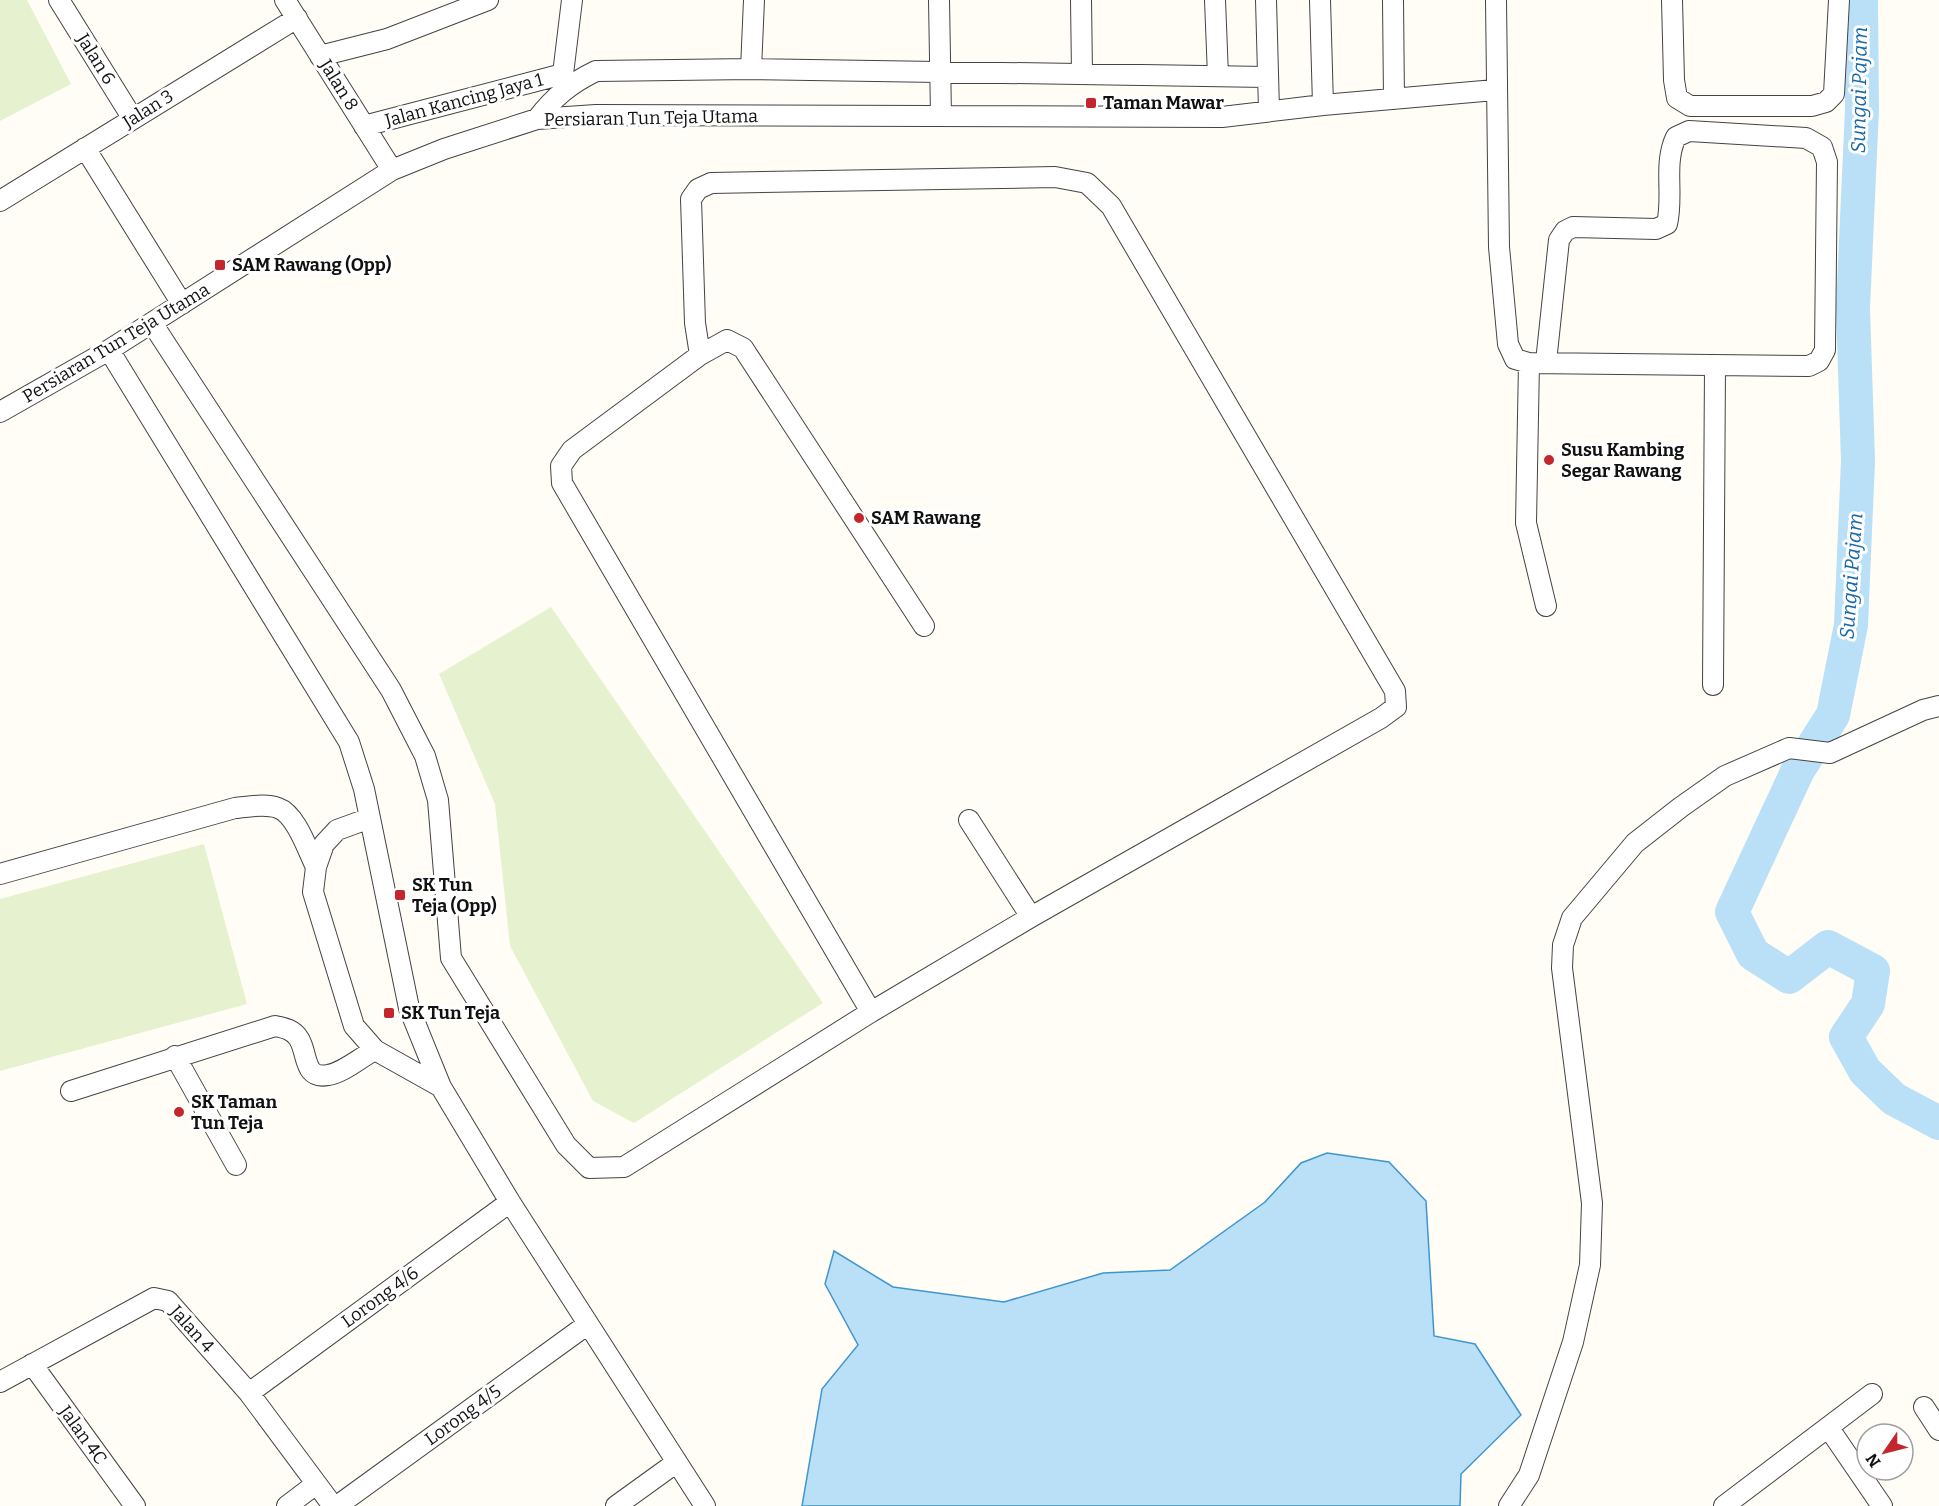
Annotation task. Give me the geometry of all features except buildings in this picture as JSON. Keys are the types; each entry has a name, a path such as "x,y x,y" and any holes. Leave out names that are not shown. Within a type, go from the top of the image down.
{"street":[{"name":"Jalan 6","path":"59,0 133,119"},
{"name":"Jalan 8","path":"285,0 392,170"},
{"path":"321,56 387,39 488,0"},
{"path":"537,119 569,77 572,0"},
{"path":"751,69 754,0"},
{"path":"939,0 940,116"},
{"path":"1081,0 1082,74"},
{"path":"1215,0 1218,76"},
{"path":"1266,0 1269,110"},
{"path":"1320,0 1323,105"},
{"path":"1393,0 1394,99"},
{"path":"1496,0 1495,90 1499,247 1508,344 1515,359 1538,362 1715,366 1809,366 1819,361 1825,350 1827,162 1822,147 1806,138 1689,131 1676,137 1669,152 1671,210 1668,224 1656,229 1573,226 1565,231 1559,240 1538,362 1526,523 1546,606"},
{"path":"1672,0 1674,80 1677,98 1690,106 1812,106 1826,102 1834,94 1839,0"},
{"name":"Jalan 3","path":"0,201 297,18"},
{"path":"569,77 596,71 751,69 1267,77"},
{"name":"Jalan Kancing Jaya 1","path":"364,126 569,77"},
{"name":"Persiaran Tun Teja Utama","path":"0,412 109,350 392,170 444,149 537,119 596,116 1222,117 1269,110 1495,90"},
{"path":"85,148 182,304"},
{"path":"152,323 391,690 425,756 438,800 452,957 566,1145 589,1168 624,1167 871,1012 1031,917 1381,718 1396,707 1395,691 1117,216 1111,206 1087,183 1056,177 711,183 698,189 691,200 696,323 700,355"},
{"path":"871,1012 562,483 561,466 572,450 700,355 727,340 742,348 924,626"},
{"path":"109,350 304,670 339,721 357,765 370,818 409,1008 441,1087 510,1202 705,1506"},
{"path":"1713,685 1715,366"},
{"path":"1509,1506 1529,1475 1573,1342 1590,1264 1592,1203 1562,968 1563,945 1572,918 1635,843 1725,776 1789,748 1830,753 1923,710 1939,706"},
{"path":"0,874 235,808 260,806 280,808 297,826 316,867"},
{"path":"370,818 338,830 324,844 316,867 313,892 354,1026 375,1050 441,1087"},
{"path":"969,820 1031,917"},
{"path":"71,1091 275,1026 288,1029 299,1040 307,1067 316,1075 329,1076 375,1050"},
{"path":"175,1056 236,1165"},
{"name":"Lorong 4/6","path":"249,1393 510,1202"},
{"name":"Jalan 4","path":"0,1382 153,1298 168,1301 249,1393 335,1506"},
{"name":"Lorong 4/5","path":"335,1506 588,1324"},
{"name":"Jalan 4C","path":"32,1364 135,1506"},
{"path":"1724,1506 1872,1394"},
{"path":"1924,1407 1939,1430"},
{"path":"1828,1428 1882,1506"},
{"path":"616,1506 677,1462"},
{"path":"287,1506 316,1484"}],"green space":[{"path":"0,0 27,0 71,84 0,121"},
{"path":"551,607 823,1003 634,1123 593,1101 510,946 495,804 439,674"},
{"path":"204,844 247,1004 0,1071 0,899"}],"water":[{"path":"1327,1153 1389,1162 1426,1201 1434,1336 1475,1344 1521,1415 1461,1474 1460,1506 802,1506 822,1389 858,1345 825,1284 834,1251 893,1287 1004,1302 1103,1273 1170,1270 1265,1202 1301,1163"}],"waterway":[{"name":"Sungai Pajam","path":"1861,0 1862,109 1853,308 1858,461 1851,625 1833,715 1798,770 1732,912 1753,954 1789,977 1828,947 1873,971 1868,1004 1846,1037 1865,1071 1894,1099 1939,1123"}],"place":[{"name":"Taman Mawar","path":"1091,103"},
{"name":"SAM Rawang (Opp)","path":"220,265"},
{"name":"Susu Kambing Segar Rawang","path":"1549,460"},
{"name":"SAM Rawang","path":"859,518"},
{"name":"SK Tun Teja (Opp)","path":"400,895"},
{"name":"SK Tun Teja","path":"389,1013"},
{"name":"SK Taman Tun Teja","path":"179,1112"}]}
